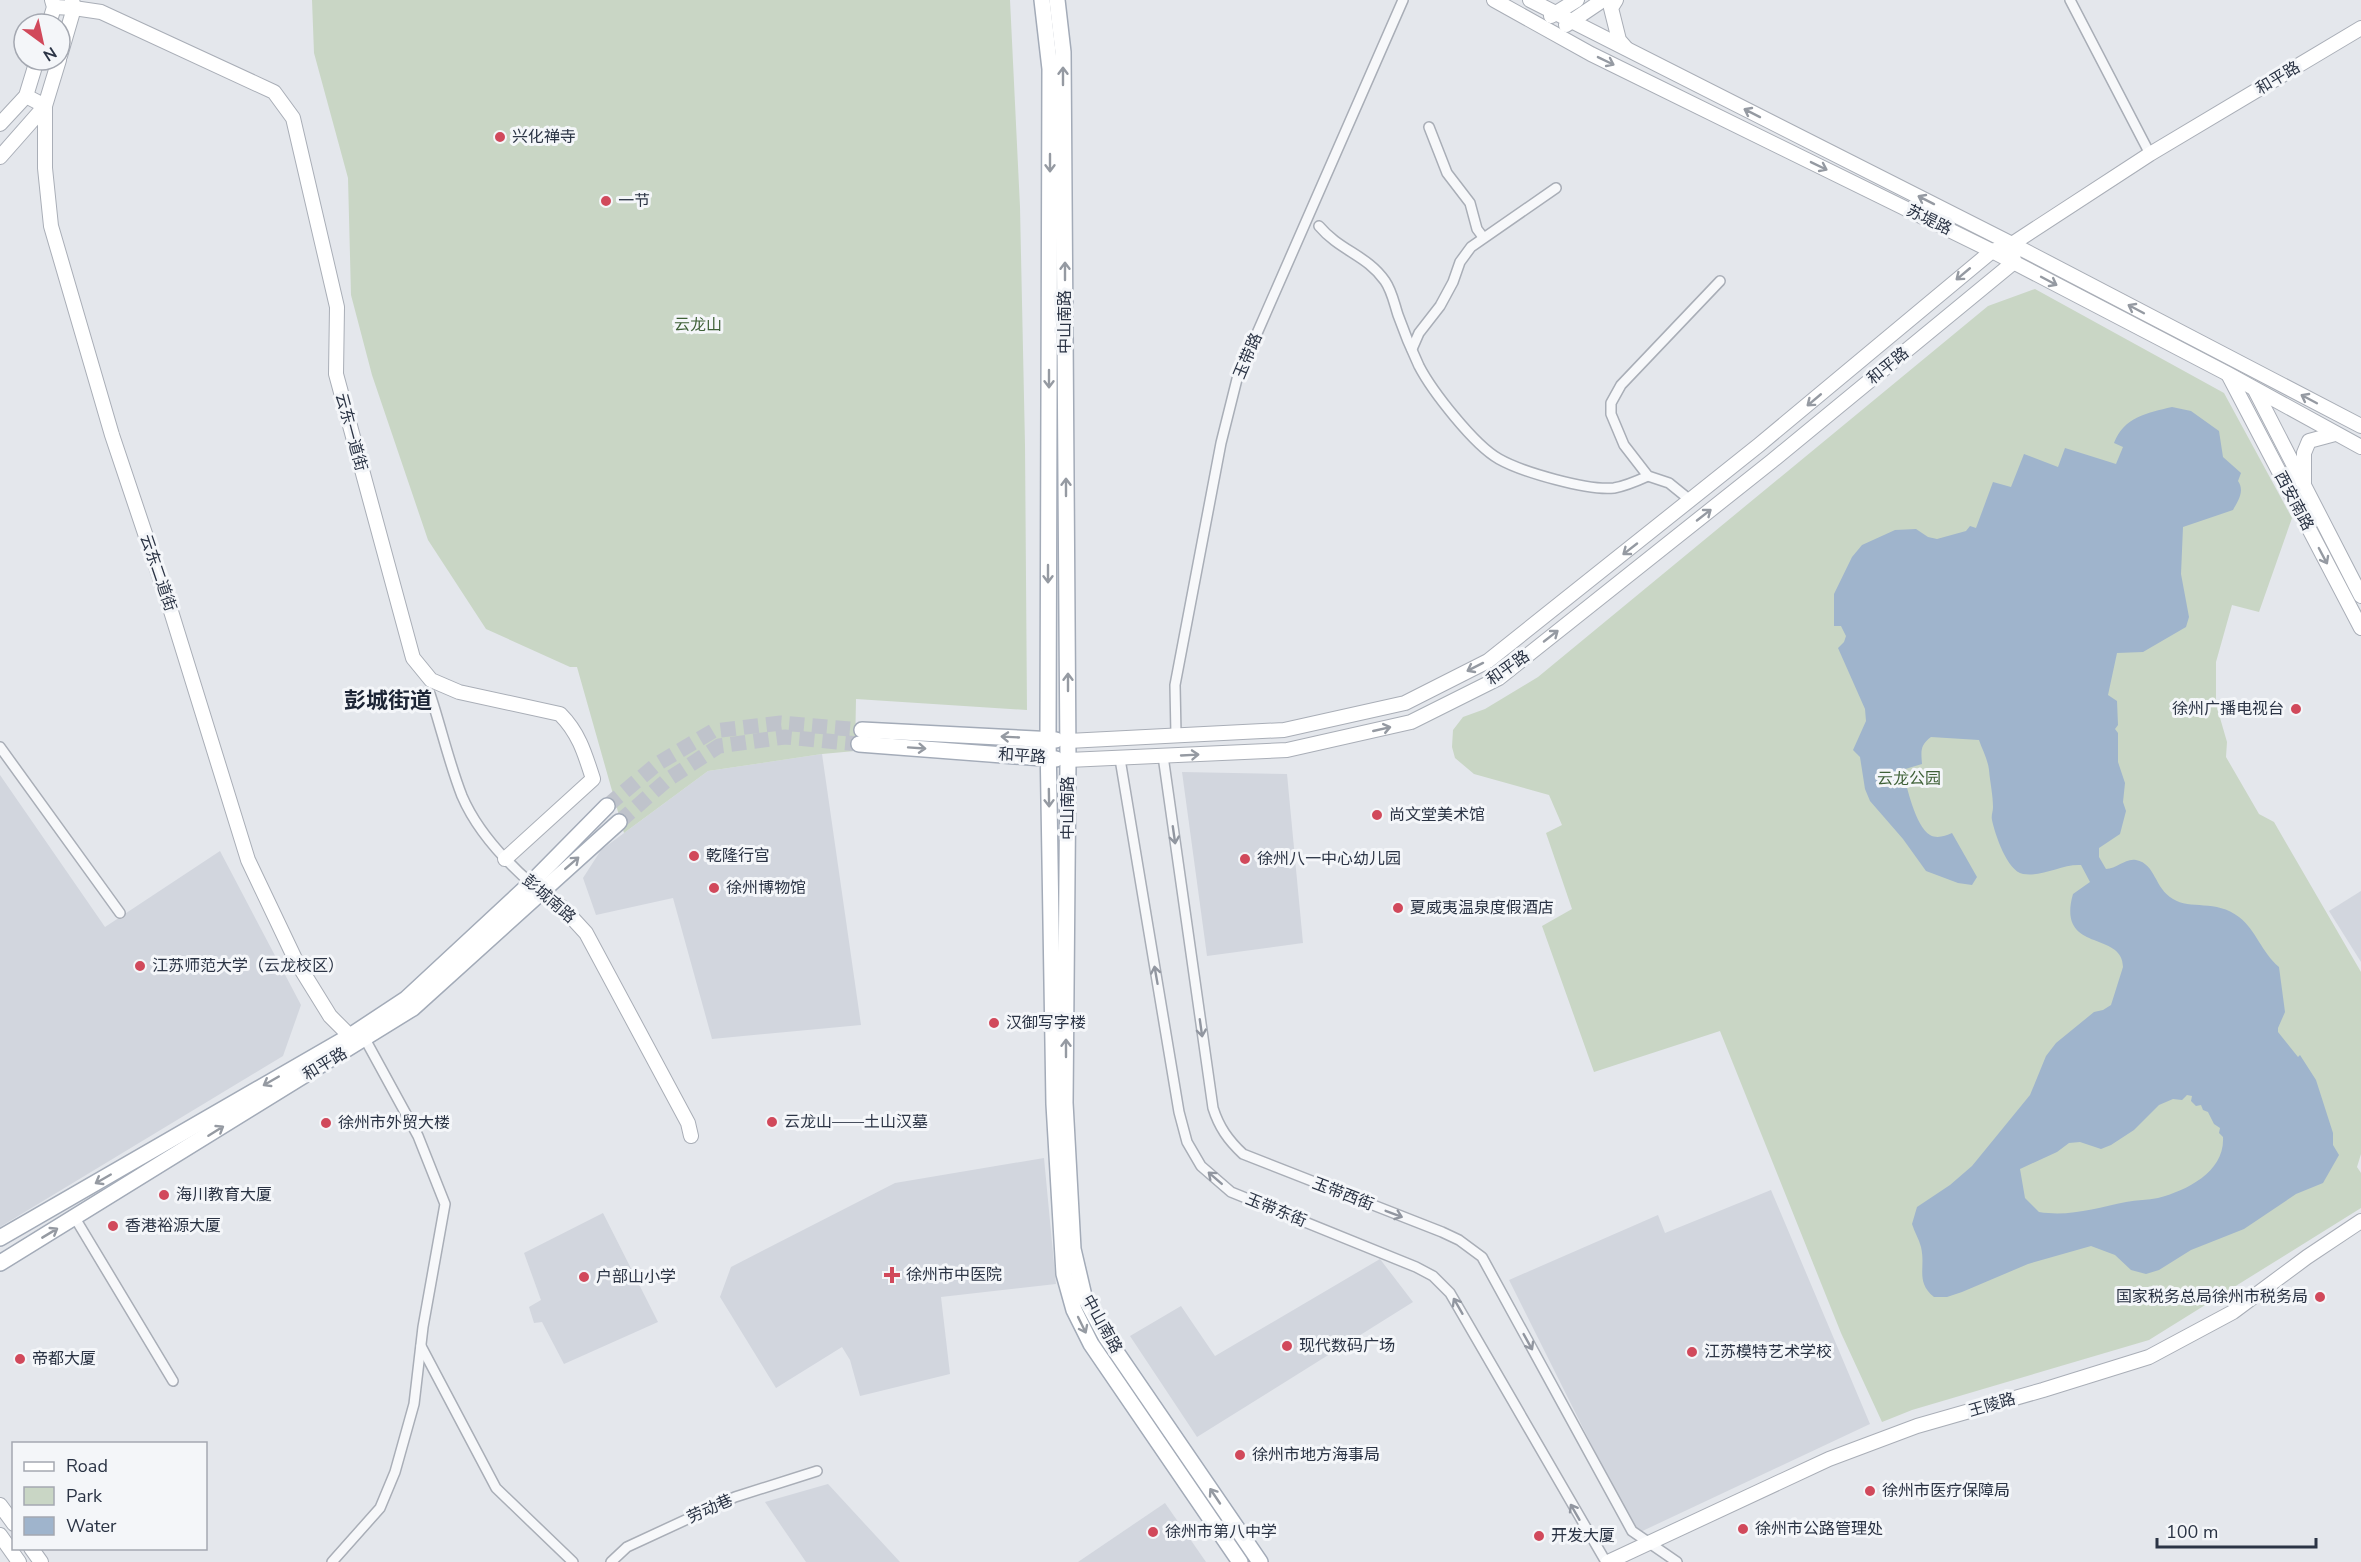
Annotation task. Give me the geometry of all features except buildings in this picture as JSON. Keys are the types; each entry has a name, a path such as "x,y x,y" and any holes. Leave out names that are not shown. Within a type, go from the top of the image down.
{"main road":[{"name":"中山南路","path":"1042,0 1050,69 1048,758 1054,1104 1064,1274 1074,1310 1091,1344 1240,1562"},
{"name":"中山南路","path":"1057,0 1063,52 1068,741 1065,1103 1073,1249 1084,1296 1106,1337 1260,1562"},
{"name":"苏堤路","path":"1494,0 1602,59 2014,262 2228,374 2255,391 2361,447"},
{"name":"苏堤路","path":"1530,0 2012,244 2361,426"},
{"path":"1538,24 1577,0"},
{"path":"1555,33 1603,0"},
{"path":"1616,0 1611,8 1619,40 1627,50"},
{"name":"云东一道街","path":"53,4 73,4 101,12 274,92 293,118 337,307 336,374 413,658 431,680 459,692 560,714 571,724 581,740 593,780 505,859"},
{"name":"和平路","path":"2014,262 1772,461 1498,678 1411,722 1287,750 1120,759 1068,760 860,737 1068,741 1284,730 1405,703 1488,661 1760,446 1992,251 2012,244 2150,154 2361,28"},
{"path":"0,124 26,96 33,72"},
{"path":"0,157 45,106 55,72"},
{"path":"26,96 45,106"},
{"name":"云东二道街","path":"45,106 45,168 51,226 112,435 171,608 248,860 296,961 330,1016 350,1036"},
{"path":"2012,244 2014,262"},
{"name":"西安南路","path":"2241,363 2361,596"},
{"name":"西安南路","path":"2228,374 2361,628"},
{"path":"2304,486 2304,453 2309,441 2335,434"},
{"name":"和平路","path":"0,1263 413,1008 536,887 607,806"},
{"name":"和平路","path":"0,1238 350,1036 406,999 536,887 619,822"},
{"name":"彭城南路","path":"536,887 564,909 586,933 688,1123 691,1136"},
{"name":"王陵路","path":"1610,1560 1829,1459 1917,1426 2149,1357 2233,1312 2307,1257 2361,1221"},
{"path":"0,1505 12,1521"},
{"path":"0,1535 19,1562"}],"street":[{"name":"玉带路","path":"1176,735 1175,685 1221,443 1237,379 1403,0"},
{"path":"2070,0 2150,154"},
{"path":"1429,128 1447,173 1470,203 1477,229 1484,237"},
{"path":"1412,349 1419,333 1440,306 1453,282 1460,262 1471,247 1556,188"},
{"path":"1319,226 1341,247 1373,265 1386,282 1419,366 1457,420 1489,452 1500,460 1543,476 1594,488 1613,488 1631,484 1648,476"},
{"path":"1690,500 1669,483 1648,476 1624,445 1611,414 1611,403 1621,385 1720,281"},
{"name":"彭城南路","path":"430,694 463,797 488,838 505,859 536,887"},
{"path":"0,747 120,913"},
{"name":"玉带西街","path":"1163,756 1213,1108 1218,1125 1229,1141 1243,1154 1442,1232 1459,1240 1482,1257 1632,1531 1643,1545 1677,1562"},
{"name":"玉带东街","path":"1120,759 1179,1112 1187,1142 1202,1166 1231,1192 1433,1276 1450,1293 1610,1560"},
{"path":"332,1562 380,1508 395,1472 414,1404 421,1346 445,1204 418,1136 365,1039 350,1036"},
{"path":"75,1218 173,1381"},
{"path":"421,1346 496,1488 573,1562"},
{"name":"劳动巷","path":"611,1562 627,1547 735,1497 817,1471"}],"shaded area":[{"name":"徐州博物馆","path":"822,754 861,1025 712,1039 673,898 596,915 583,878 601,850 708,771"},
{"name":"徐州八一中心幼儿园","path":"1182,772 1287,774 1303,943 1207,956"},
{"name":"江苏师范大学（云龙校区）","path":"0,775 105,927 220,851 301,1005 283,1056 0,1227"},
{"path":"2361,891 2361,962 2329,911"},
{"name":"徐州市中医院","path":"1044,1158 1056,1284 941,1297 950,1374 860,1396 850,1360 842,1347 776,1388 720,1297 731,1267 895,1183"},
{"name":"江苏模特艺术学校","path":"1771,1190 1870,1424 1636,1534 1509,1280 1658,1215 1665,1233"},
{"name":"户部山小学","path":"603,1213 658,1322 564,1364 542,1322 534,1323 529,1307 541,1300 524,1253"},
{"name":"现代数码广场","path":"1380,1259 1413,1302 1197,1437 1130,1336 1181,1306 1215,1356"},
{"path":"828,1484 900,1562 806,1562 765,1502"},
{"name":"徐州市第八中学","path":"1165,1503 1206,1562 1078,1562"}],"green space":[{"name":"云龙山","path":"312,0 1010,0 1020,207 1027,710 856,699 855,751 708,771 624,833 577,667 570,667 486,629 428,540 372,375 351,295 348,178 314,53"},
{"name":"云龙公园","path":"2035,289 2224,393 2292,518 2259,612 2232,605 2216,662 2216,704 2227,742 2226,757 2259,814 2274,822 2361,972 2361,1154 2357,1167 2361,1173 2361,1208 2149,1340 1912,1410 1882,1422 1841,1333 1720,1031 1594,1072 1542,926 1572,909 1546,833 1562,825 1549,795 1474,774 1455,758 1452,747 1453,730 1463,717 1485,709 1538,677 1988,306"}],"water":[{"name":"云龙公园","path":"2172,407 2191,411 2219,431 2223,457 2241,473 2238,481 2241,492 2233,510 2183,527 2181,574 2189,617 2186,627 2143,652 2117,653 2108,695 2117,701 2118,725 2115,729 2118,733 2118,762 2125,783 2123,802 2126,811 2120,834 2099,848 2099,857 2106,869 2132,860 2143,862 2162,889 2173,899 2187,904 2221,908 2239,917 2250,928 2279,967 2285,1012 2278,1032 2298,1057 2300,1055 2316,1080 2333,1133 2333,1145 2339,1155 2323,1183 2296,1194 2244,1229 2191,1250 2159,1270 2146,1274 2131,1270 2115,1255 2091,1246 2028,1264 1947,1297 1934,1297 1923,1280 1921,1247 1912,1224 1917,1207 1950,1185 1972,1166 2030,1095 2046,1056 2056,1043 2094,1012 2111,1005 2123,967 2120,956 2113,948 2081,934 2074,926 2070,913 2073,894 2090,882 2081,865 2066,866 2038,874 2023,874 2017,871 2007,859 1992,820 1993,802 1988,766 1979,740 1931,737 1922,749 1922,764 1902,770 1920,823 1930,835 1935,837 1952,833 1977,877 1972,885 1958,883 1926,871 1903,839 1870,801 1865,789 1860,757 1853,750 1866,721 1865,709 1838,648 1846,636 1841,626 1834,626 1834,594 1852,557 1862,545 1895,530 1916,529 1928,537 1937,539 1966,531 1970,526 1976,528 1993,482 2011,487 2024,454 2058,467 2065,448 2116,464 2123,447 2114,443 2124,427 2145,414","holes":["2187,1095 2192,1096 2191,1101 2196,1106 2201,1105 2203,1110 2208,1112 2214,1124 2220,1128 2219,1133 2223,1137 2218,1160 2211,1169 2192,1184 2158,1198 2072,1213 2039,1212 2025,1198 2020,1169 2057,1152 2069,1143 2080,1142 2101,1149 2111,1145 2134,1130 2159,1105 2173,1099 2182,1100"]}],"tunnel":[{"path":"607,806 657,764 713,731 781,723 862,730"},
{"path":"619,822 667,780 719,746 785,737 859,744"}],"place":[{"name":"兴化禅寺","path":"500,137"},
{"name":"一节","path":"606,201"},
{"name":"徐州广播电视台","path":"2296,709"},
{"name":"尚文堂美术馆","path":"1377,815"},
{"name":"乾隆行宫","path":"694,856"},
{"name":"徐州八一中心幼儿园","path":"1245,859"},
{"name":"徐州博物馆","path":"714,888"},
{"name":"夏威夷温泉度假酒店","path":"1398,908"},
{"name":"江苏师范大学（云龙校区）","path":"140,966"},
{"name":"汉御写字楼","path":"994,1023"},
{"name":"云龙山——土山汉墓","path":"772,1122"},
{"name":"徐州市外贸大楼","path":"326,1123"},
{"name":"海川教育大厦","path":"164,1195"},
{"name":"香港裕源大厦","path":"113,1226"},
{"name":"徐州市中医院","path":"892,1275"},
{"name":"户部山小学","path":"584,1277"},
{"name":"国家税务总局徐州市税务局","path":"2320,1297"},
{"name":"现代数码广场","path":"1287,1346"},
{"name":"江苏模特艺术学校","path":"1692,1352"},
{"name":"帝都大厦","path":"20,1359"},
{"name":"徐州市地方海事局","path":"1240,1455"},
{"name":"徐州市医疗保障局","path":"1870,1491"},
{"name":"徐州市公路管理处","path":"1743,1529"},
{"name":"徐州市第八中学","path":"1153,1532"},
{"name":"开发大厦","path":"1539,1536"}],"district":[{"name":"彭城街道","path":"388,701"}]}
